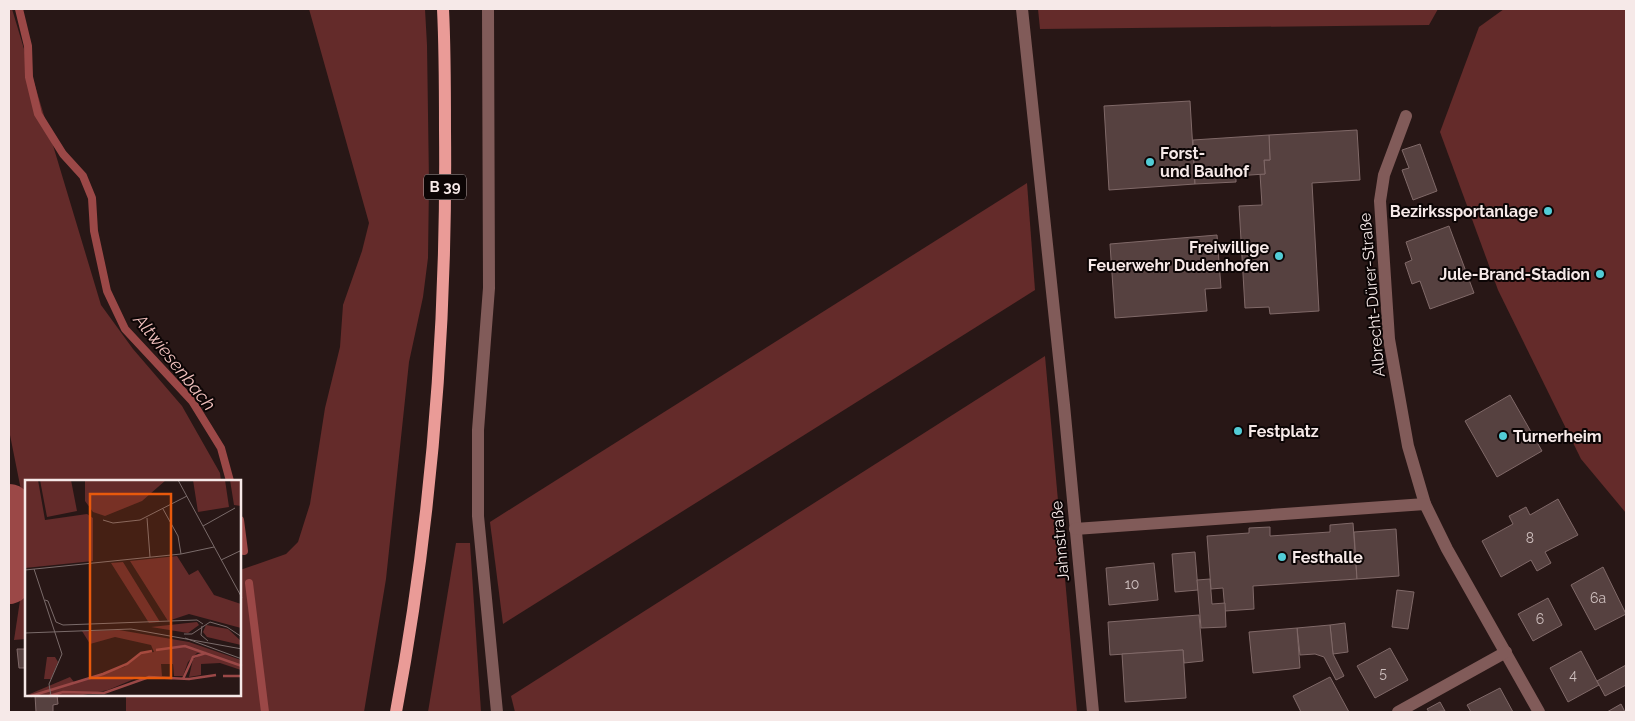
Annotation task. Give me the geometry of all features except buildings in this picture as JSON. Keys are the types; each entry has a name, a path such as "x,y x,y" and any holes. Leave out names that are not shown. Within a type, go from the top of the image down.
{"main road":[{"name":"B 39","path":"396,712 409,643 421,553 439,366 445,249 443,9"}],"street":[{"path":"488,9 488,288 478,430 478,516 497,712"},
{"name":"Jahnstraße","path":"1022,9 1093,712"},
{"name":"Albrecht-Dürer-Straße","path":"1406,116 1384,175 1380,201 1389,339 1408,446 1425,504 1447,549 1539,712"},
{"path":"1075,529 1425,504"},
{"path":"1398,712 1506,652"}],"shaded area":[{"path":"9,9 12,9 101,305 133,349 182,406 220,473 221,480 25,480 25,510 9,430"},
{"path":"309,9 425,9 429,183 428,258 423,297 409,362 386,579 364,712 126,712 126,696 241,696 241,570 286,554 298,542 310,504 325,408 340,347 343,305 362,251 369,223"},
{"path":"1038,9 1438,9 1429,25 1040,29"},
{"name":"Bezirkssportanlage","path":"1504,9 1626,9 1626,513 1581,459 1498,290 1440,132 1479,27"},
{"path":"1027,183 1035,290 503,624 490,522"},
{"path":"1045,356 1077,712 515,712 511,696"},
{"path":"456,543 470,543 481,712 428,712"},
{"path":"25,568 25,639 14,640"}],"waterway":[{"name":"Altwiesenbach","path":"19,9 28,46 29,77 38,114 63,154 83,176 92,198 94,231 107,291 125,329 192,401 221,448 230,480"},
{"path":"9,507 12,544 12,563 9,581"},
{"name":"Altwiesenbach","path":"241,528 244,551"},
{"name":"Altwiesenbach","path":"249,583 265,712"}],"place":[{"name":"Forst- und Bauhof","path":"1150,162"},
{"name":"Bezirkssportanlage","path":"1548,211"},
{"name":"Freiwillige Feuerwehr Dudenhofen","path":"1279,256"},
{"name":"Jule-Brand-Stadion","path":"1600,274"},
{"name":"Festplatz","path":"1238,431"},
{"name":"Turnerheim","path":"1503,436"},
{"name":"Festhalle","path":"1282,557"}]}
